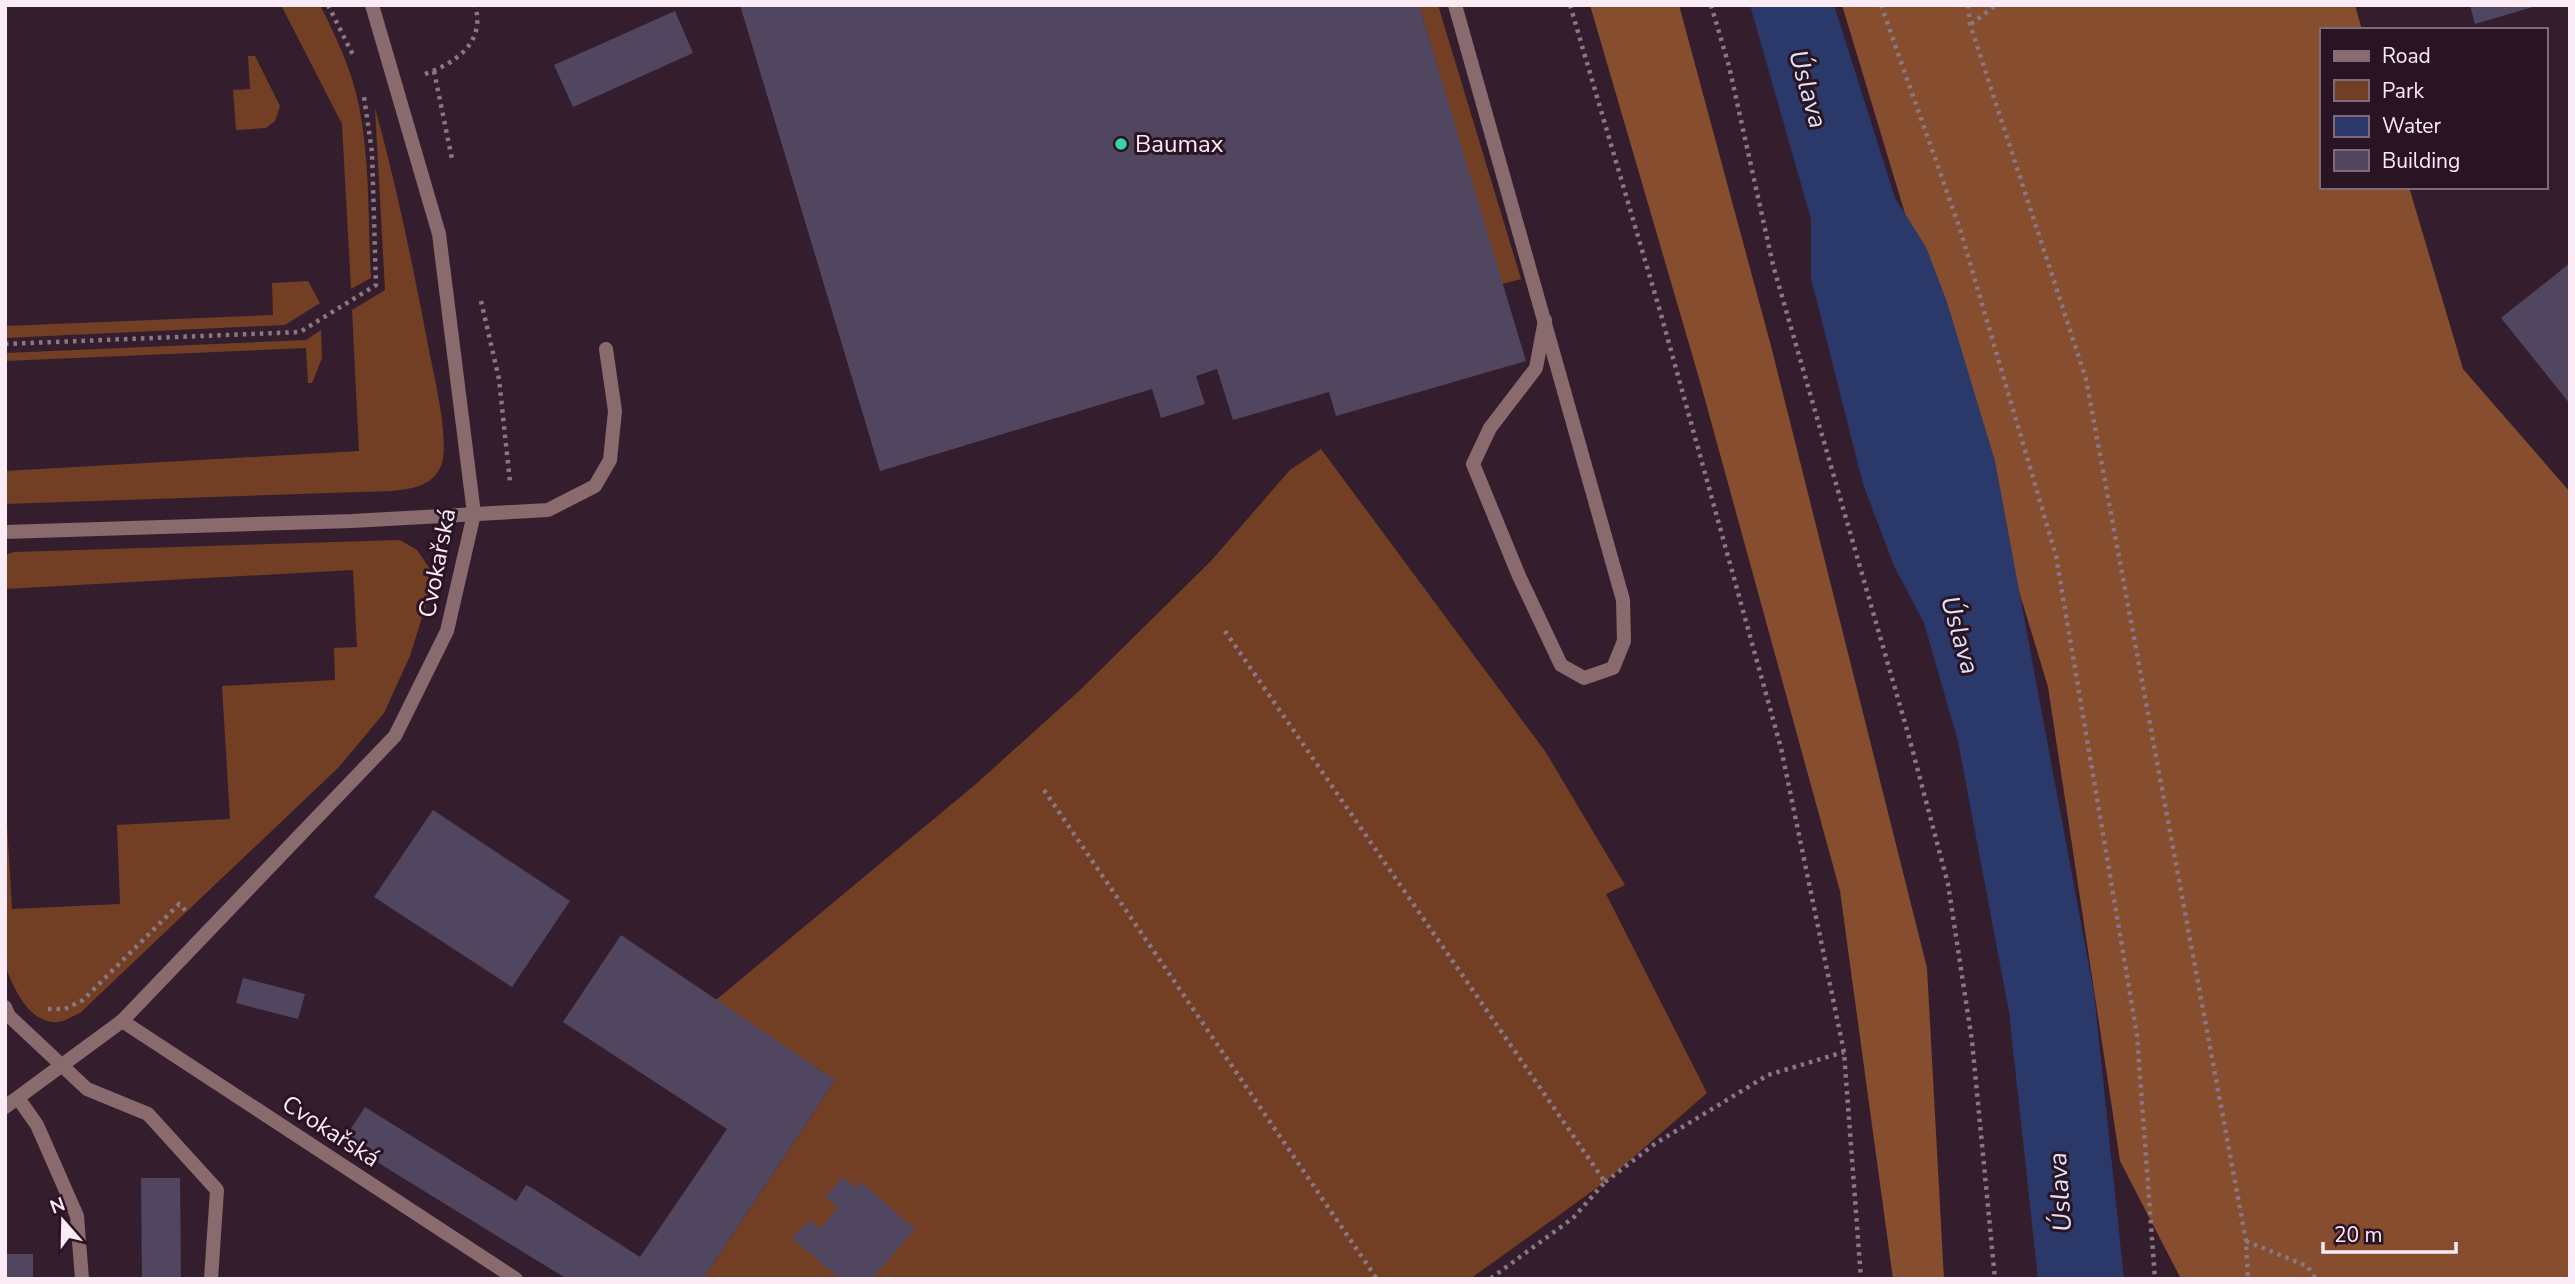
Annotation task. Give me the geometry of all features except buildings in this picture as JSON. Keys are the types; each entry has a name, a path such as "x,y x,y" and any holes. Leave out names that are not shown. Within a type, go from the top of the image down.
{"street":[{"name":"Cvokařská","path":"5,1107 122,1021 395,736 447,631 474,514 439,234 372,5"},
{"path":"1455,5 1545,320 1623,600 1624,641 1613,668 1584,678 1561,665 1519,576 1473,464 1490,428 1536,368 1545,320"},
{"path":"5,532 352,522 548,510 595,486 610,460 615,411 606,349"},
{"path":"7,1012 87,1089 148,1114 217,1190 211,1279"},
{"name":"Cvokařská","path":"122,1021 516,1279"},
{"path":"18,1098 37,1125 77,1216 82,1279"}],"path":[{"path":"328,5 355,60"},
{"path":"5,344 300,332 376,285 372,152 364,95 434,71 462,56 476,36 478,16 475,5"},
{"path":"1570,5 1662,318 1781,748 1844,1052 1861,1279"},
{"path":"1711,5 1729,66 1773,265 1909,737 1948,884 1972,1041 1995,1279"},
{"path":"1881,5 1960,229 2056,556 2137,1035 2155,1279"},
{"path":"1969,5 1970,24 2086,379 2246,1241 2248,1279"},
{"path":"1970,24 1996,5"},
{"path":"1225,631 1605,1182"},
{"path":"1044,790 1377,1279"},
{"path":"7,1012 34,998 49,1010 65,1009 83,1000 179,904 208,931"},
{"path":"1490,1279 1573,1218 1605,1182 1656,1143 1769,1075 1844,1052"},
{"path":"2246,1241 2307,1266 2315,1279"}],"green space":[{"path":"281,5 320,5 343,54 356,93 363,127 367,170 371,278 351,289 342,124"},
{"path":"1419,5 1438,5 1521,279 1502,284"},
{"path":"248,56 255,56 280,106 275,121 266,128 236,130 233,90 250,89"},
{"path":"375,108 405,231 441,411 444,442 441,466 437,473 426,483 391,491 5,504 5,471 359,451 352,310 385,290"},
{"path":"308,281 320,303 285,325 5,338 5,326 273,315 272,283"},
{"path":"321,330 322,358 312,383 308,383 306,348 5,361 5,353 306,340"},
{"path":"1321,449 1545,751 1625,885 1606,894 1707,1093 1605,1182 1470,1279 703,1279 835,1080 716,1000 976,784 1079,691 1211,561 1290,470"},
{"path":"400,540 417,550 430,569 431,588 410,656 384,713 339,767 80,1013 59,1022 48,1021 31,1011 18,993 5,965 5,790 12,909 120,904 117,825 230,819 222,686 335,680 334,648 357,647 353,570 5,589 5,555 14,552"}],"shaded area":[{"path":"1590,5 1679,5 1771,346 1927,968 1944,1279 1893,1279 1840,891 1701,385"},
{"path":"1842,5 2355,5 2361,28 2320,28 2320,189 2410,189 2463,369 2570,492 2570,1279 2181,1279 2120,1161 2048,687"}],"water":[{"name":"Úslava","path":"1750,5 1834,5 1895,198 1926,247 1947,302 1995,461 2094,993 2124,1279 2038,1279 2009,1012 1958,741 1924,623 1894,566 1863,484 1811,278 1811,219"}],"place":[{"name":"Baumax","path":"1121,144"}]}
